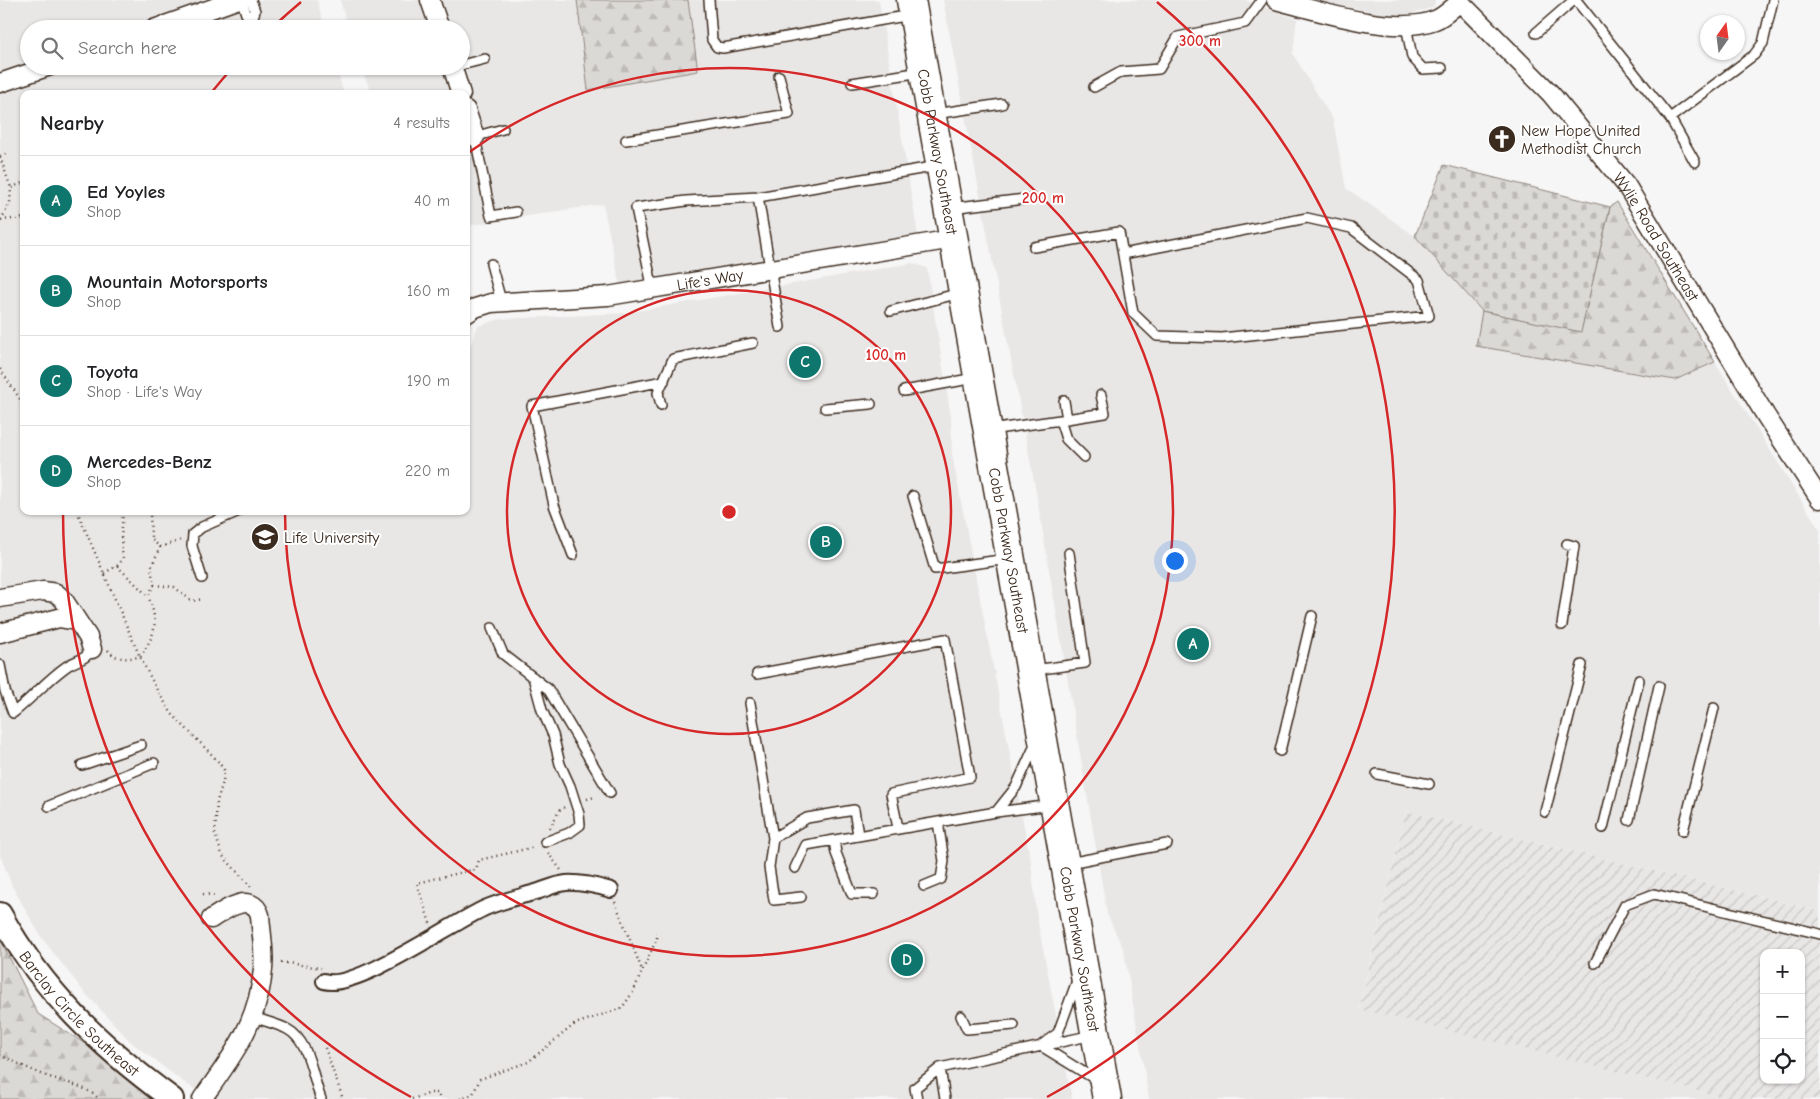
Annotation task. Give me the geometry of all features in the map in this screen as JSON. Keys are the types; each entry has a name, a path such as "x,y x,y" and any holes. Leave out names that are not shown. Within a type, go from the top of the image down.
{"main road":[{"name":"Cobb Parkway Southeast","path":"912,7 1106,1092"}],"street":[{"path":"179,20 236,0"},
{"path":"430,0 436,20"},
{"path":"1276,0 1378,24 1406,25 1437,20 1460,1"},
{"name":"Wylie Road Southeast","path":"1460,1 1551,94 1626,185 1766,416 1820,499"},
{"path":"0,83 24,75"},
{"path":"456,75 460,90"},
{"name":"Life's Way","path":"470,311 480,305 501,301 608,296 653,290 953,239"},
{"path":"0,598 50,591 63,598 76,621 99,649"},
{"path":"0,633 59,618 76,621"},
{"path":"324,981 332,984 348,980 381,965 485,908 565,883 595,885 611,890"},
{"path":"202,1099 244,1037 253,1018 263,969 259,911 246,904 235,904 211,919"},
{"name":"Barclay Circle Southeast","path":"0,914 24,955 74,1016 116,1057 172,1099"}],"lane":[{"path":"244,0 243,4 246,14 253,17 255,11 251,0"},
{"path":"709,0 712,40 717,47 723,48 912,7"},
{"path":"1094,87 1121,72 1159,69 1178,37 1245,23 1262,0"},
{"path":"1536,32 1575,0 1670,118 1694,162"},
{"path":"1670,118 1754,55 1763,43 1773,0"},
{"path":"1406,25 1412,57 1423,69 1442,68"},
{"path":"470,62 484,59"},
{"path":"852,83 924,72"},
{"path":"626,140 789,114 779,76"},
{"path":"931,115 1002,104"},
{"path":"503,128 471,138 490,216 516,212"},
{"path":"653,290 636,208 686,201 758,197 940,166"},
{"path":"758,197 780,327"},
{"path":"947,208 1025,199"},
{"path":"1034,247 1119,232 1133,313 1157,336 1222,338 1429,316 1419,280 1351,228 1307,218 1123,254"},
{"path":"491,264 501,301"},
{"path":"891,311 963,293"},
{"path":"661,405 658,393 673,358 753,343"},
{"path":"904,391 978,377"},
{"path":"573,555 554,505 532,406 664,381"},
{"path":"988,430 1105,413 1101,395"},
{"path":"1064,401 1063,420 1066,440 1084,457"},
{"path":"825,408 872,404"},
{"path":"913,496 935,569 1011,558"},
{"path":"202,578 192,546 193,534 202,527 230,515"},
{"path":"1562,625 1574,546 1568,544"},
{"path":"1031,670 1085,663 1070,553"},
{"path":"1280,751 1312,616"},
{"path":"492,628 503,654 548,689 610,794"},
{"path":"757,674 944,639 970,777 890,794 898,828"},
{"path":"0,665 5,691 13,713 69,664 99,649"},
{"path":"1545,812 1582,665"},
{"path":"533,677 542,710 553,735 560,764 575,802 580,825 569,833 543,843"},
{"path":"1603,828 1639,680"},
{"path":"1629,820 1659,686"},
{"path":"750,703 773,838 769,867 774,900 801,897"},
{"path":"1683,831 1714,708"},
{"path":"996,812 1016,787 1041,728"},
{"path":"82,765 141,745"},
{"path":"48,806 154,763"},
{"path":"1377,774 1429,784"},
{"path":"795,868 806,845 996,812 1054,805"},
{"path":"773,838 807,818 854,810 858,835"},
{"path":"924,886 941,880 944,861 938,822"},
{"path":"834,840 836,853 852,894 874,894"},
{"path":"1066,864 1167,844"},
{"path":"1595,963 1625,905 1654,894 1820,934"},
{"path":"1041,1046 1058,1033 1083,964"},
{"path":"961,1016 967,1029 1014,1025"},
{"path":"253,1018 287,1029 298,1039 306,1055 321,1099"},
{"path":"917,1099 915,1088 940,1068 1096,1034"},
{"path":"1041,1046 1106,1092"},
{"path":"940,1068 945,1099"}],"path":[{"path":"0,220 10,203 10,188 0,156 9,153"},
{"path":"10,188 20,184"},
{"path":"0,220 20,218"},
{"path":"0,369 20,399"},
{"path":"79,515 140,656 172,714 217,760 224,770 223,782 216,800 215,834 222,855 251,887"},
{"path":"104,573 117,566 123,559 121,540 122,515"},
{"path":"150,515 151,539 160,547"},
{"path":"148,596 154,585 151,568 160,547 182,540"},
{"path":"117,566 148,596 156,624 153,636 140,656"},
{"path":"154,585 174,587 192,601 204,598"},
{"path":"99,649 121,658 140,656"},
{"path":"435,936 417,883 476,869 479,860 543,843 560,809 575,802"},
{"path":"543,843 558,865 565,883"},
{"path":"611,890 642,970"},
{"path":"460,1099 472,1094 480,1079 528,1062 575,1024 622,1008 657,938 657,928"},
{"path":"281,962 302,964"},
{"path":"325,1048 343,1099"},
{"path":"0,1055 44,1075 72,1084 94,1094 99,1099"},
{"path":"412,1099 431,1093 438,1093 440,1099"}],"shaded area":[{"path":"0,0 317,0 323,20 20,20 20,75 339,75 343,90 20,90 20,515 470,515 470,346 478,326 500,319 625,313 912,263 927,268 951,417 952,454 1031,862 1037,917 1072,1099 210,1099 182,1081 131,1042 84,992 41,937 12,886 0,855"},
{"path":"340,0 577,0 588,89 698,71 688,0 879,0 918,235 621,290 603,204 470,225 470,90 370,90 364,75 470,75 470,20 346,20"},
{"path":"943,0 1245,0 1297,19 1293,54 1333,120 1346,188 1415,236 1482,311 1476,346 1675,380 1715,362 1820,530 1820,911 1406,811 1359,1008 1730,1099 1149,1099 1124,951 1107,914 1036,492"},
{"path":"1310,0 1435,0 1434,7 1412,14 1384,14"},
{"path":"1406,811 1820,911 1820,1099 1730,1099 1359,1009"}],"green space":[{"path":"577,0 688,0 698,71 588,90"},
{"path":"1444,165 1610,207 1581,332 1482,311 1415,236"},
{"path":"1617,202 1715,362 1675,380 1476,346 1482,311 1581,331 1610,207"},
{"path":"0,939 38,1014 141,1079 166,1099 0,1099"}],"place":[{"name":"New Hope United Methodist Church","path":"1502,139"},
{"name":"Toyota","path":"805,362"},
{"name":"Life University","path":"265,537"},
{"name":"Mountain Motorsports","path":"826,542"},
{"name":"Ed Yoyles","path":"1193,644"},
{"name":"Mercedes-Benz","path":"907,960"}]}
